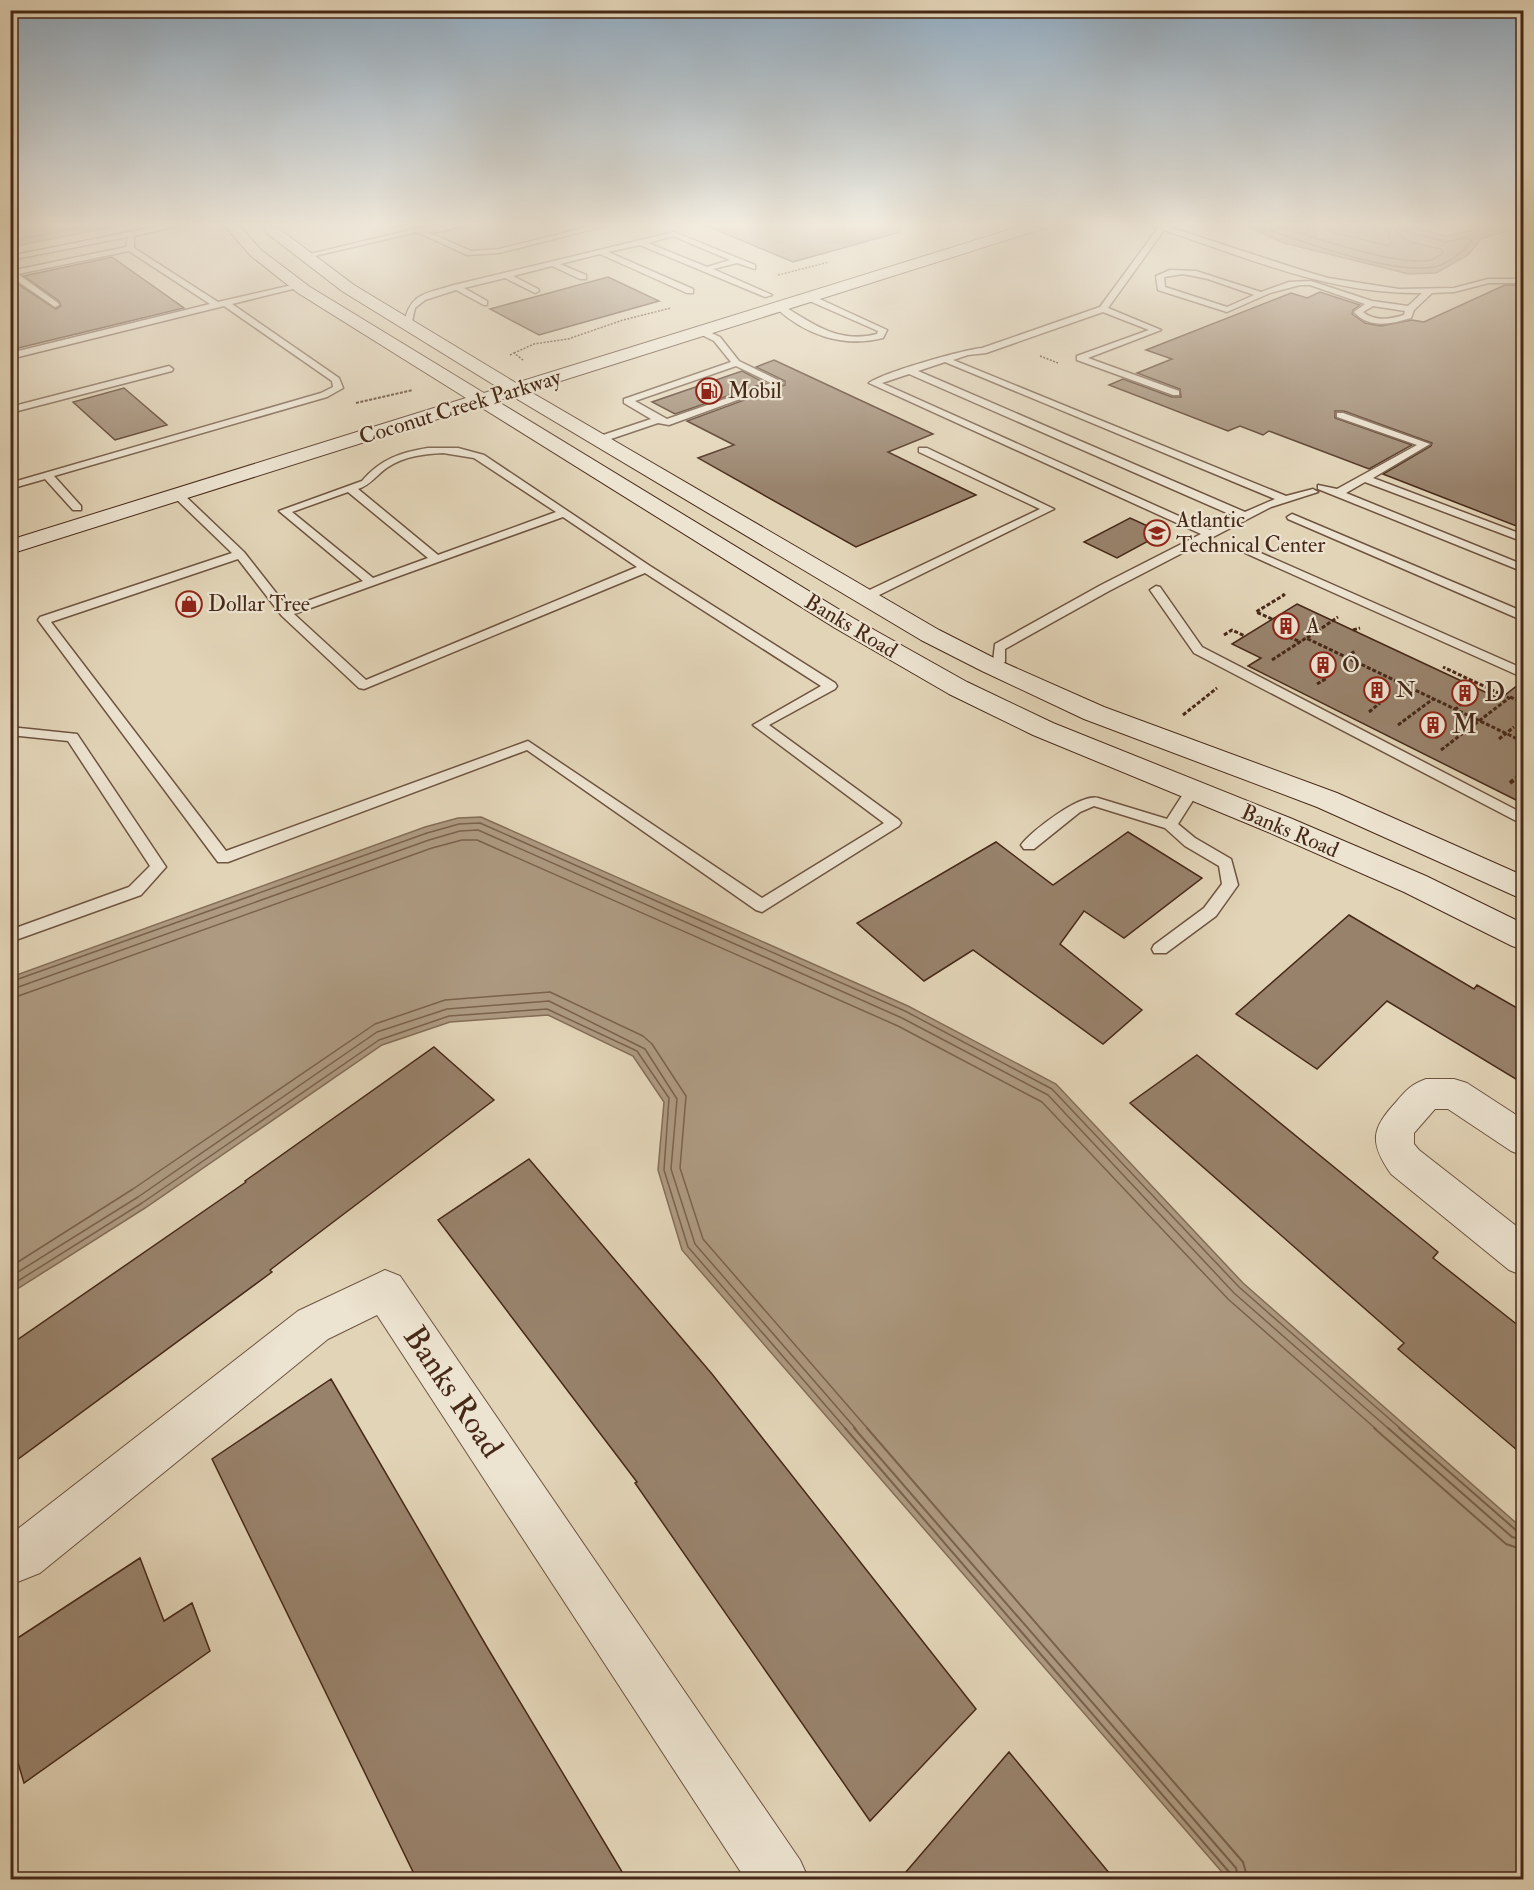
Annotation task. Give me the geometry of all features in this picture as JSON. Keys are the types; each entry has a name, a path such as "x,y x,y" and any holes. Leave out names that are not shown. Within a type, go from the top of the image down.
{"street":[{"name":"Banks Road","path":"340,311 922,669 1042,729 1279,825 1415,884 1524,938"},
{"name":"Banks Road","path":"387,311 598,440 950,646 1085,709 1327,800 1524,889"},
{"name":"Coconut Creek Parkway","path":"10,547 178,495 474,394 497,378 736,311"},
{"name":"Coconut Creek Parkway","path":"10,529 474,394 516,390 701,331 749,311"},
{"path":"1524,1140 1454,1094 1426,1094 1395,1128 1395,1148 1405,1162 1524,1257"},
{"name":"Banks Road","path":"10,1561 23,1556 313,1325 385,1290 780,1880"}],"lane":[{"path":"10,356 191,311"},
{"path":"10,486 324,395 338,388 336,380 231,311"},
{"path":"408,324 410,311"},
{"path":"789,311 832,338 852,342 867,341 880,336 883,330 841,311"},
{"path":"1097,311 983,351 967,352 874,383 1210,534"},
{"path":"1109,311 1157,330 1080,358 1176,393"},
{"path":"1359,311 1375,321 1394,322 1408,316 1409,311"},
{"path":"701,331 717,339 736,363 778,383 695,409 666,423 627,401 736,363"},
{"path":"944,359 1283,499"},
{"path":"10,410 169,369"},
{"path":"712,371 724,377"},
{"path":"909,371 1244,516"},
{"path":"687,380 698,385"},
{"path":"658,390 669,395"},
{"path":"1337,494 1425,444 1340,415"},
{"path":"598,440 659,419"},
{"path":"240,554 44,620 223,858 528,745 762,906 894,823 760,725 830,686 473,453 435,450 409,455 385,464 372,472 366,483 284,511 371,582"},
{"path":"866,597 1049,509 923,450"},
{"path":"47,475 77,508"},
{"path":"1364,478 1524,539"},
{"path":"350,488 436,559"},
{"path":"999,662 999,647 1244,516 1283,499 1317,490 1337,494 1523,569"},
{"path":"178,495 240,554 286,613 364,685 646,568"},
{"path":"286,613 564,513"},
{"path":"1292,517 1524,617"},
{"path":"1238,546 1524,674"},
{"path":"1156,590 1174,616 1180,631 1198,650 1524,820"},
{"path":"10,731 72,737 158,867 135,891 10,936"},
{"path":"1170,825 1192,791"},
{"path":"1029,845 1075,809 1093,801 1170,825 1190,842 1226,863 1230,885 1210,912 1160,949"}],"path":[{"path":"1272,619 1256,612 1284,596 1269,588 1296,572"},
{"path":"1353,630 1358,627"},
{"path":"1236,631 1245,636"},
{"path":"1289,637 1300,642"},
{"path":"1271,660 1306,638 1524,742"},
{"path":"1324,655 1330,650"},
{"path":"1346,657 1355,651"},
{"path":"1179,718 1238,671"},
{"path":"1372,677 1379,672"},
{"path":"1318,683 1327,678"},
{"path":"1461,681 1466,678"},
{"path":"1405,685 1412,679"},
{"path":"1501,694 1524,703"},
{"path":"1440,750 1509,698"},
{"path":"1395,728 1433,699"},
{"path":"1455,710 1463,702"},
{"path":"1372,709 1380,703"},
{"path":"1499,739 1514,727"},
{"path":"1452,733 1458,736"},
{"path":"1513,781 1521,774"}],"water":[{"path":"481,817 908,1006 1056,1084 1243,1283 1523,1529 1523,1879 1228,1879 682,1250 658,1170 664,1102 633,1056 548,1015 450,1022 382,1045 145,1208 11,1293 11,977 425,827 458,818"}],"building":[{"path":"10,311 171,311 10,350"},
{"path":"494,311 623,311 539,335"},
{"path":"1245,311 1353,311 1352,314 1365,323 1381,326 1412,320 1424,322 1448,311 1524,311 1524,529 1383,474 1431,446 1432,443 1344,411 1335,411 1335,418 1412,445 1369,469 1269,431 1263,435 1240,426 1228,431 1109,385 1123,379 1172,397 1181,397 1180,389 1137,373 1172,359 1146,350"},
{"path":"774,360 933,434 888,452 976,495 856,547 698,458 734,445 687,421 785,385 785,381 756,367"},
{"name":"Mobil","path":"742,371 765,383 675,414 652,402"},
{"path":"124,388 167,425 115,440 73,402"},
{"path":"1130,518 1163,533 1117,558 1084,542"},
{"path":"1297,604 1500,699 1524,680 1524,804 1248,666 1261,658 1232,644"},
{"path":"1128,832 1202,878 1124,938 1084,911 1060,944 1142,1010 1103,1044 973,950 924,981 857,923 996,842 1053,885"},
{"path":"1349,915 1474,989 1477,985 1524,1012 1524,1084 1387,1001 1317,1069 1236,1014"},
{"path":"434,1047 494,1100 270,1270 272,1272 10,1465 10,1345 246,1182"},
{"path":"1197,1055 1438,1252 1433,1258 1524,1330 1524,1456 1398,1349 1404,1343 1130,1103"},
{"path":"529,1159 712,1374 976,1709 870,1821 635,1483 637,1482 438,1220"},
{"path":"331,1379 487,1647 627,1880 417,1880 212,1459"},
{"path":"140,1558 164,1621 192,1603 210,1651 24,1783 10,1736 10,1643"},
{"path":"1009,1752 1115,1880 899,1880"}],"place":[{"name":"Mobil","path":"709,391"},
{"name":"Atlantic Technical Center","path":"1157,533"},
{"name":"Dollar Tree","path":"189,604"},
{"name":"A","path":"1286,626"},
{"name":"O","path":"1323,665"},
{"name":"N","path":"1377,690"},
{"name":"D","path":"1465,693"},
{"name":"M","path":"1433,725"}]}
